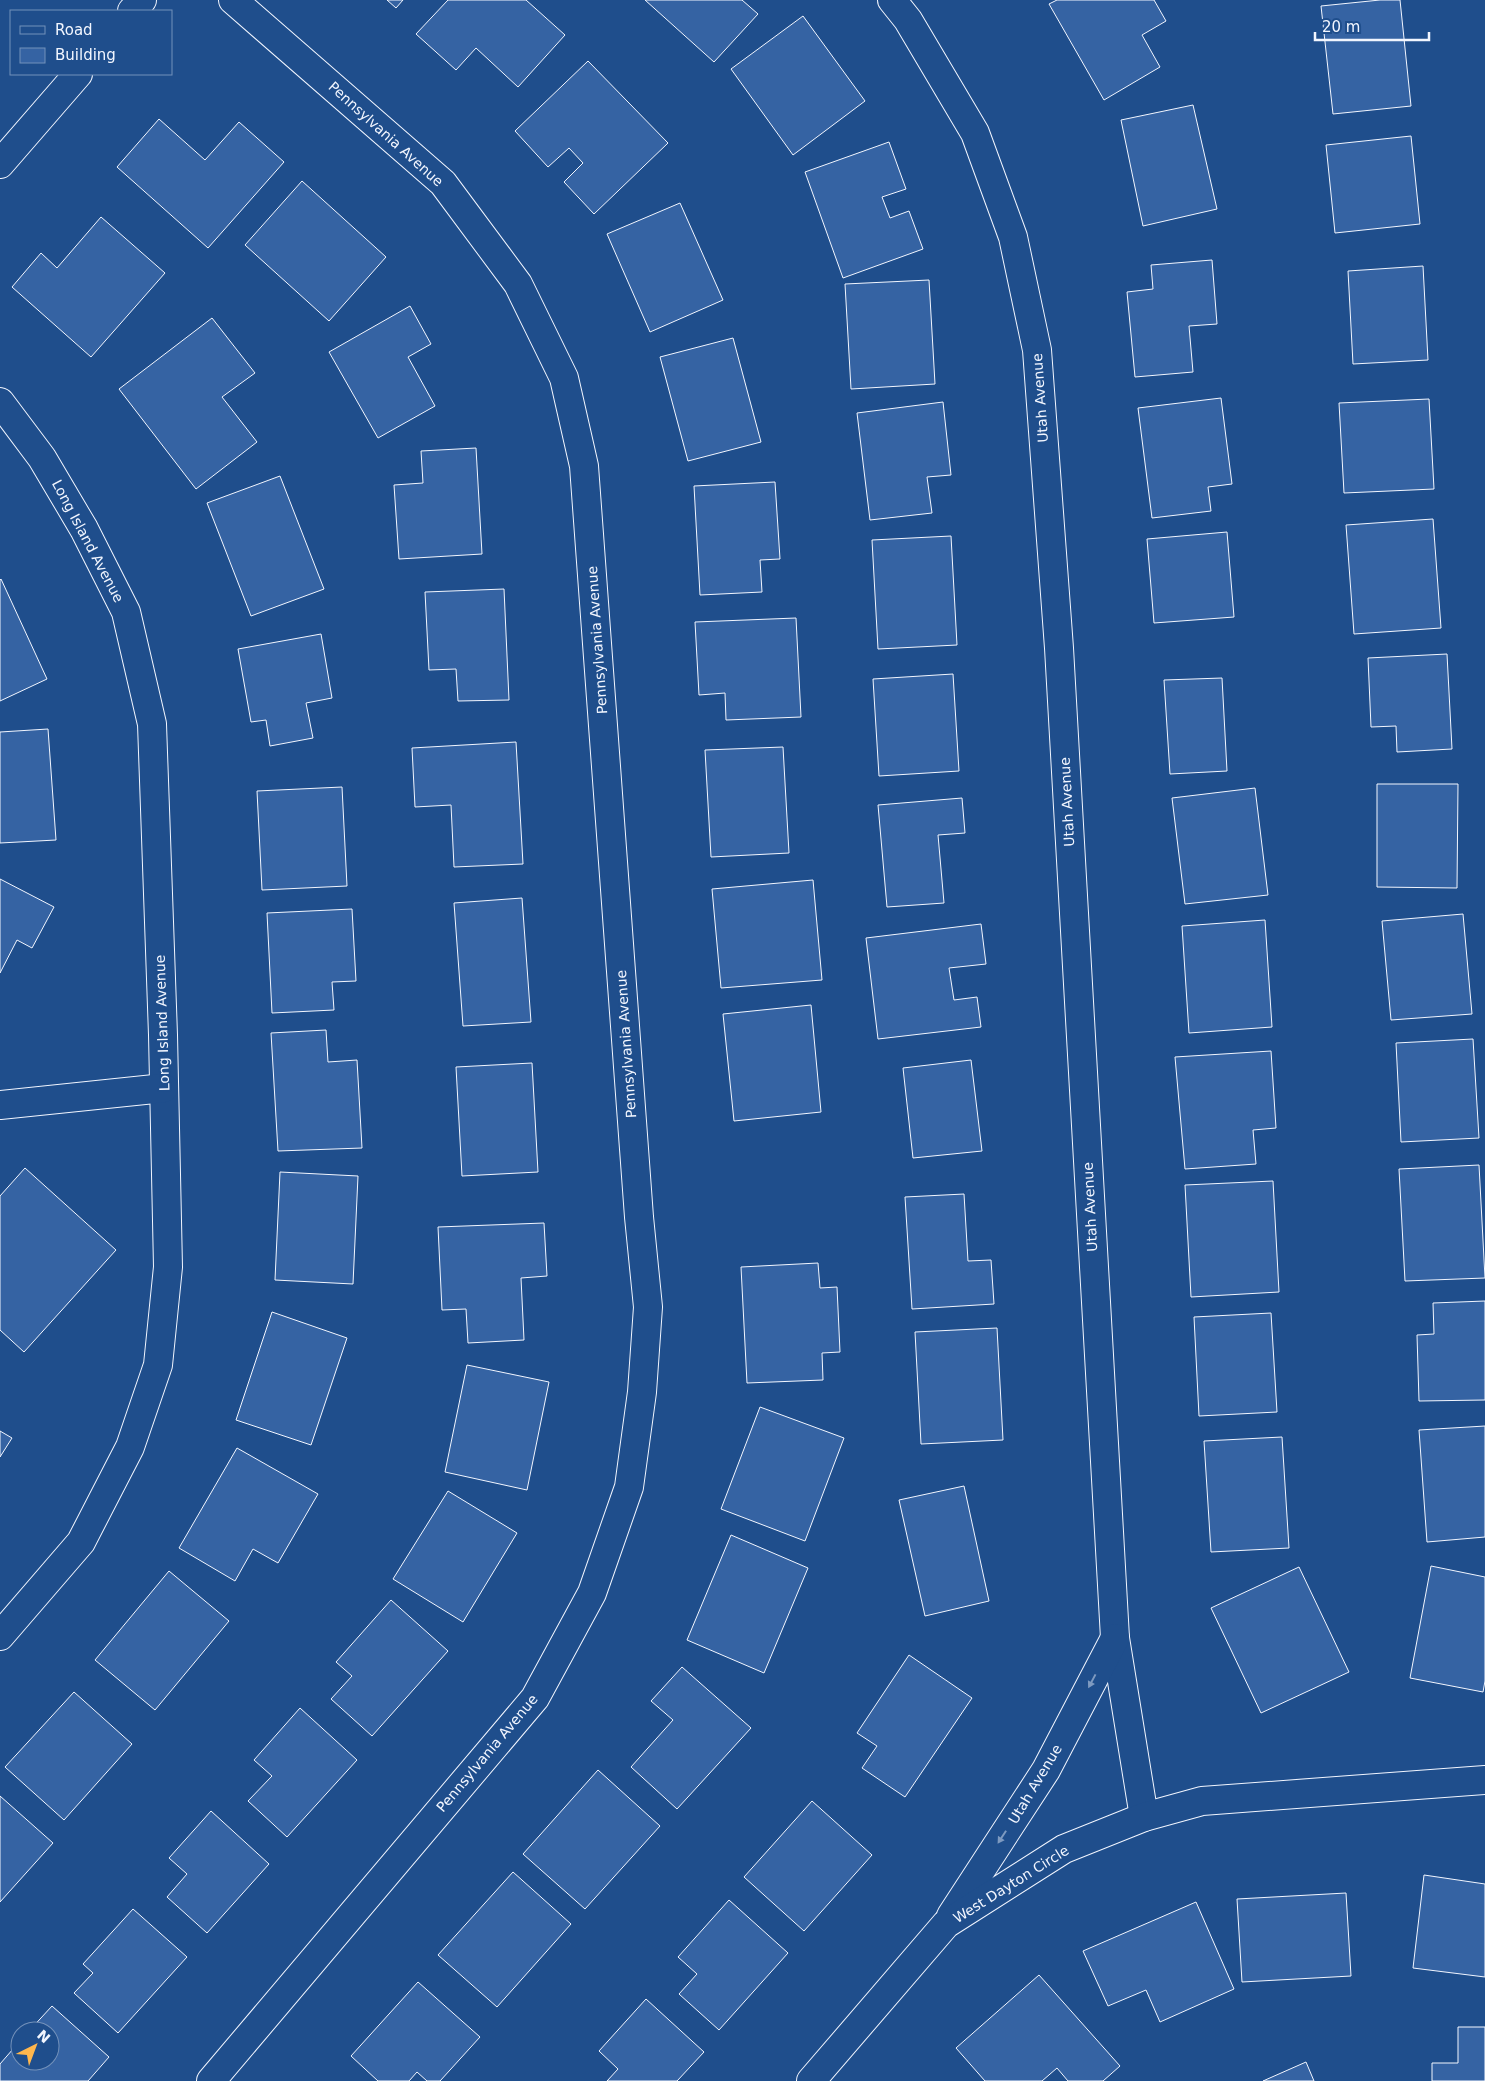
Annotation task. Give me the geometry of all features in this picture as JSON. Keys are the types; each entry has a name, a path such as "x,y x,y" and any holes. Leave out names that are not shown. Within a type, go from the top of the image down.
{"street":[{"path":"133,10 142,0"},
{"name":"Pennsylvania Avenue","path":"212,2081 535,1698 592,1593 630,1488 642,1392 648,1307 637,1197 584,466 564,378 518,284 443,183 233,0"},
{"name":"Utah Avenue","path":"892,0 908,20 975,133 1013,237 1037,350 1059,648 1115,1638 1144,1817"},
{"path":"0,164 77,75"},
{"name":"Long Island Avenue","path":"0,402 42,458 84,529 126,612 152,724 168,1267 158,1365 130,1447 81,1542 0,1636"},
{"path":"0,1105 164,1088"},
{"name":"Utah Avenue","path":"946,1924 1046,1770 1115,1638"},
{"name":"West Dayton Circle","path":"811,2081 946,1924 1064,1849 1144,1817 1202,1801 1485,1780"}],"building":[{"path":"387,0 403,0 396,8"},
{"path":"448,0 526,0 565,35 518,87 476,48 456,70 416,34"},
{"path":"645,0 742,0 758,14 714,62"},
{"path":"1057,0 1154,0 1166,21 1142,35 1160,67 1104,100 1049,4"},
{"path":"1380,0 1400,0 1411,106 1333,114 1321,6"},
{"path":"803,16 865,101 793,155 731,69"},
{"path":"588,61 668,143 594,214 564,182 583,163 569,148 548,167 515,131"},
{"path":"1193,105 1217,209 1143,226 1121,120"},
{"path":"159,119 205,160 239,122 284,162 208,248 117,167"},
{"path":"1411,136 1420,224 1335,233 1326,145"},
{"path":"889,142 906,189 882,197 890,218 909,211 923,249 843,278 805,172"},
{"path":"302,181 386,257 329,321 245,245"},
{"path":"680,203 723,300 650,332 607,234"},
{"path":"101,217 165,273 91,357 12,287 41,253 57,268"},
{"path":"1212,260 1217,324 1189,326 1193,372 1135,377 1127,292 1153,289 1151,265"},
{"path":"1423,266 1428,360 1353,364 1348,271"},
{"path":"929,280 935,384 851,389 845,284"},
{"path":"410,306 431,344 408,357 435,406 378,438 329,352"},
{"path":"212,318 255,373 222,397 257,442 196,489 119,389"},
{"path":"733,338 761,442 688,461 660,357"},
{"path":"1221,398 1232,484 1208,487 1211,511 1152,518 1138,408"},
{"path":"1429,399 1434,489 1344,493 1339,403"},
{"path":"943,402 951,475 927,477 932,513 870,520 857,413"},
{"path":"476,448 482,554 399,559 394,485 423,483 421,451"},
{"path":"280,476 324,589 251,616 207,503"},
{"path":"775,482 780,559 760,560 762,592 700,595 694,486"},
{"path":"1433,519 1441,628 1354,634 1346,525"},
{"path":"1227,532 1234,617 1154,623 1147,539"},
{"path":"951,536 957,645 878,649 872,540"},
{"path":"0,580 47,679 0,701"},
{"path":"504,589 509,700 458,701 456,669 429,670 425,592"},
{"path":"796,618 801,717 726,720 725,693 699,695 695,622"},
{"path":"321,634 332,698 306,703 313,738 270,746 266,720 251,722 238,649"},
{"path":"1447,654 1452,749 1397,752 1396,726 1371,727 1368,658"},
{"path":"953,674 959,771 879,776 873,679"},
{"path":"1222,678 1227,771 1170,774 1164,680"},
{"path":"48,729 56,840 0,843 0,732"},
{"path":"516,742 523,864 454,867 451,805 415,807 412,748"},
{"path":"783,747 789,853 711,857 705,750"},
{"path":"1377,784 1458,784 1457,888 1377,887"},
{"path":"342,787 347,886 262,890 257,791"},
{"path":"1255,788 1268,895 1185,904 1172,798"},
{"path":"962,798 965,833 938,835 944,903 887,907 878,805"},
{"path":"0,879 54,907 32,948 17,940 0,973"},
{"path":"813,880 822,980 721,988 712,889"},
{"path":"522,898 531,1022 463,1026 454,903"},
{"path":"352,909 356,981 332,982 334,1010 272,1013 267,913"},
{"path":"1463,914 1472,1014 1391,1020 1382,921"},
{"path":"1265,920 1272,1027 1189,1033 1182,926"},
{"path":"981,924 986,964 949,968 954,1000 977,997 981,1027 878,1039 866,938"},
{"path":"811,1005 821,1112 734,1121 723,1014"},
{"path":"326,1030 328,1062 357,1060 362,1148 278,1151 271,1033"},
{"path":"1473,1039 1479,1138 1401,1142 1396,1043"},
{"path":"1271,1051 1276,1128 1253,1130 1256,1164 1185,1169 1175,1057"},
{"path":"971,1060 982,1151 913,1158 903,1068"},
{"path":"532,1063 538,1172 462,1176 456,1067"},
{"path":"1479,1165 1485,1278 1405,1281 1399,1169"},
{"path":"25,1168 116,1250 24,1352 0,1330 0,1196"},
{"path":"280,1172 358,1176 353,1284 275,1280"},
{"path":"1273,1181 1279,1292 1191,1297 1185,1185"},
{"path":"964,1194 968,1261 991,1260 994,1304 912,1309 905,1197"},
{"path":"544,1223 547,1276 521,1278 524,1340 468,1343 466,1309 442,1310 438,1227"},
{"path":"818,1263 820,1288 837,1287 840,1352 822,1353 823,1380 747,1383 741,1267"},
{"path":"1485,1301 1485,1400 1419,1401 1417,1335 1434,1334 1433,1303"},
{"path":"272,1312 347,1338 311,1445 236,1420"},
{"path":"1271,1313 1277,1412 1199,1416 1194,1317"},
{"path":"997,1328 1003,1440 921,1444 915,1332"},
{"path":"467,1365 549,1382 527,1490 445,1472"},
{"path":"760,1407 844,1438 805,1541 721,1509"},
{"path":"1485,1426 1485,1537 1427,1542 1419,1430"},
{"path":"0,1431 12,1438 0,1457"},
{"path":"1282,1437 1289,1548 1211,1552 1204,1441"},
{"path":"237,1448 318,1494 278,1563 253,1549 235,1581 179,1548"},
{"path":"964,1486 989,1601 925,1616 899,1500"},
{"path":"448,1491 517,1533 463,1622 393,1579"},
{"path":"731,1535 808,1568 764,1673 687,1640"},
{"path":"1431,1566 1485,1577 1485,1681 1483,1692 1410,1678"},
{"path":"1299,1567 1349,1672 1261,1713 1211,1608"},
{"path":"169,1571 229,1621 155,1710 95,1660"},
{"path":"391,1600 448,1651 372,1736 331,1699 352,1676 336,1662"},
{"path":"909,1655 972,1698 905,1797 862,1768 877,1746 857,1733"},
{"path":"682,1667 751,1728 677,1809 631,1767 673,1720 651,1701"},
{"path":"74,1692 132,1744 64,1820 5,1767"},
{"path":"300,1708 357,1760 287,1837 248,1801 272,1776 254,1760"},
{"path":"598,1770 660,1826 585,1909 523,1854"},
{"path":"0,1796 53,1843 0,1902"},
{"path":"812,1801 872,1855 804,1931 744,1877"},
{"path":"211,1811 269,1864 207,1933 167,1897 187,1874 169,1858"},
{"path":"513,1872 571,1924 497,2007 438,1955"},
{"path":"1424,1875 1485,1884 1485,1977 1413,1968"},
{"path":"1346,1893 1351,1976 1242,1982 1237,1899"},
{"path":"729,1900 788,1953 719,2030 679,1994 697,1974 678,1957"},
{"path":"1196,1902 1234,1989 1160,2022 1146,1990 1108,2006 1083,1951"},
{"path":"133,1909 187,1957 118,2033 74,1993 93,1973 83,1964"},
{"path":"1039,1975 1120,2066 1103,2081 1068,2081 1057,2068 1042,2081 985,2081 956,2048"},
{"path":"418,1982 480,2037 440,2081 427,2081 417,2072 409,2081 378,2081 351,2056"},
{"path":"646,1999 704,2052 677,2081 607,2081 618,2069 599,2051"},
{"path":"52,2006 109,2057 88,2081 0,2081 0,2064 10,2052 10,2071 60,2071 60,2021 38,2021"},
{"path":"1458,2027 1485,2027 1485,2081 1432,2081 1432,2063 1458,2063"},
{"path":"1306,2062 1314,2081 1263,2081"}]}
